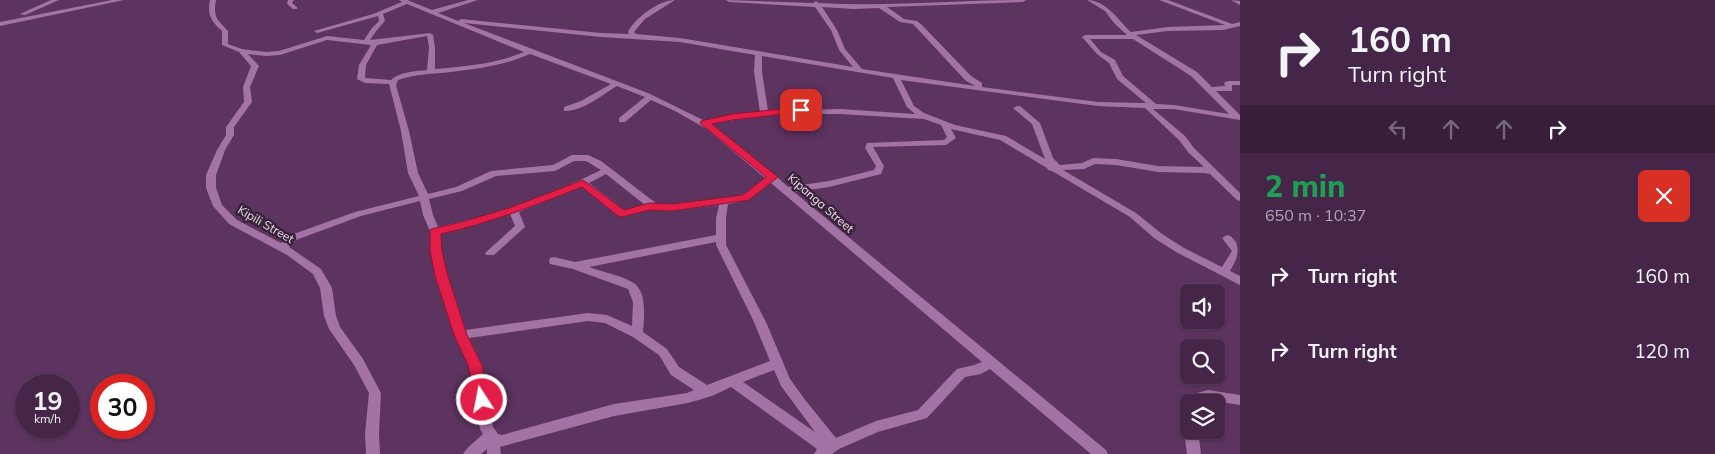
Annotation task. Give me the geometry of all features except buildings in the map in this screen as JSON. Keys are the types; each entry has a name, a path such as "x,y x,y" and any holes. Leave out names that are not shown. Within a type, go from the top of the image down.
{"street":[{"path":"1,24 56,0"},
{"path":"1,24 121,0"},
{"path":"291,0 289,3 295,8"},
{"path":"433,12 475,0"},
{"path":"634,36 631,32 632,28 646,16 672,0 676,0"},
{"path":"729,0 881,6 1023,0"},
{"path":"1090,0 1106,8 1116,22 1132,35 1191,72 1239,118"},
{"path":"1234,0 1240,3"},
{"name":"Kipili Street","path":"213,1 211,15 214,22 225,31 225,44 241,51 255,64 254,72 245,86 245,94 249,101 230,127 231,134 211,175 210,186 218,206 229,219 282,248 317,272 326,288 334,329 369,378 375,393 376,400 372,434 373,454"},
{"path":"317,31 380,13 404,1"},
{"name":"Kipanga Street","path":"404,1 650,97 690,114 705,123 772,177 1101,454"},
{"path":"1167,1 1240,28"},
{"path":"816,3 834,30 842,50 861,72"},
{"path":"881,6 902,21 915,22 968,78 985,88"},
{"path":"366,42 374,29 382,21 383,18 380,13"},
{"path":"451,20 601,35 680,40 896,77 1098,104 1150,105 1181,108 1239,118"},
{"path":"1240,24 1223,28 1168,29 1132,35 1085,37 1099,53 1112,62 1120,77 1150,105 1154,116 1188,144 1191,150 1240,198"},
{"path":"241,51 266,54 282,52 327,38 375,43 430,35 432,47 431,71"},
{"path":"375,43 363,64 360,73 361,80 365,82 386,80 392,83 405,130 413,173 418,187 424,196 428,215 435,231 436,251 442,276 461,335 475,365 487,429 492,437 494,454"},
{"path":"392,83 395,79 403,76 497,64 531,52"},
{"path":"758,54 758,72 764,113"},
{"path":"896,77 911,108 926,117 944,124 1001,137 1133,215 1158,236 1180,250 1240,281"},
{"path":"1210,91 1216,88 1229,89 1228,83 1240,83"},
{"path":"567,109 584,103 616,84"},
{"path":"622,120 650,97"},
{"path":"1017,108 1036,123 1049,159 1054,167"},
{"path":"705,123 764,113 814,110 926,117"},
{"path":"786,190 829,184 878,172 880,166 869,148 870,145 946,142 952,138 944,124"},
{"path":"282,248 289,240 358,214 424,196 459,189 494,173 555,168 572,158 588,158 607,170 652,206"},
{"path":"1054,167 1084,166 1093,161 1116,162 1158,169 1215,172"},
{"path":"435,231 464,225 513,210 583,183 607,170"},
{"path":"583,183 619,213 652,206 672,208 746,198 772,177"},
{"path":"724,202 721,245 760,322 777,364 792,392 830,450"},
{"path":"490,252 520,227 513,210"},
{"path":"574,266 720,238"},
{"path":"1224,273 1237,251 1227,238"},
{"path":"554,261 627,283 636,290 640,302 637,334"},
{"path":"461,335 556,321 598,317 614,320 662,352 675,371 707,392"},
{"path":"830,450 876,427 922,414 961,373 976,370 992,362"},
{"path":"492,437 502,441 614,410 688,398 777,364"},
{"path":"732,381 830,450"},
{"path":"1225,398 1240,400"},
{"path":"470,454 492,437"},
{"path":"1192,439 1194,454"}],"route":[{"path":"482,400 475,365 453,314 442,276 436,251 435,231 464,225 513,210 583,183 622,214 649,206 672,208 728,202 746,198 772,177 705,123 732,117 801,110"}]}
